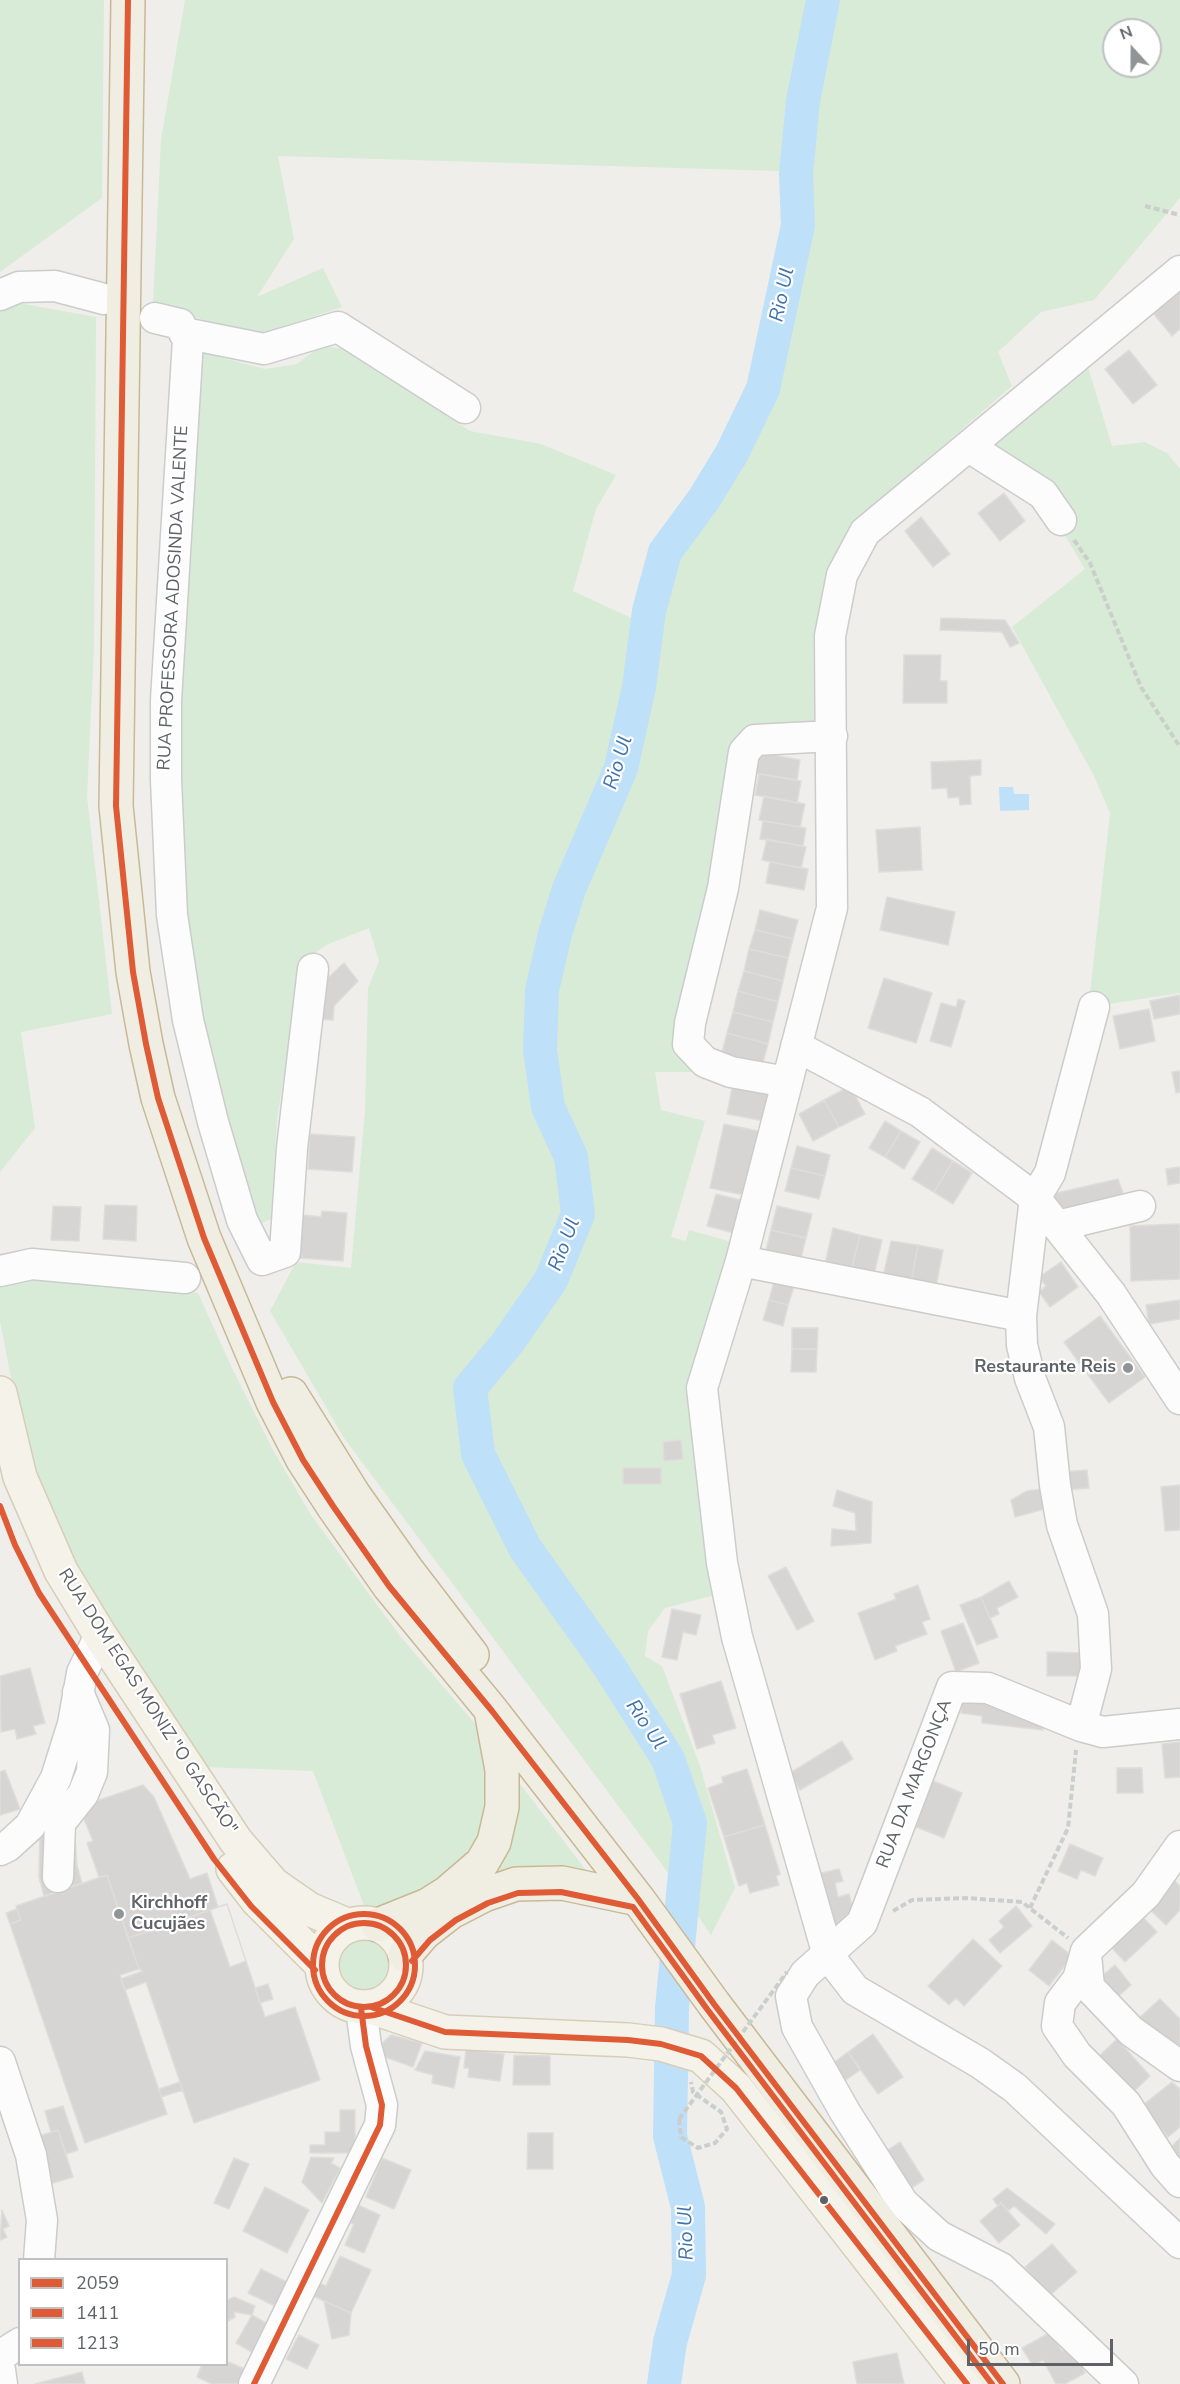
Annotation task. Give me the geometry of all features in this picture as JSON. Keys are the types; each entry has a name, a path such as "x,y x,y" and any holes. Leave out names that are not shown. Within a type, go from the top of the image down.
{"highway":[{"path":"128,0 116,806 131,960 158,1098 201,1227 273,1402 303,1460 376,1568 423,1629 645,1895"},
{"path":"141,0 134,695 135,804 156,1015 176,1111 210,1217 245,1305 295,1402 407,1570 1003,2384"},
{"path":"363,1926 428,1905 447,1893 482,1863 494,1842 502,1798 502,1770 492,1711"},
{"path":"404,1968 424,1932 451,1912 484,1895 516,1884 562,1883 645,1895"},
{"path":"720,1999 1018,2384"}],"main road":[{"name":"RUA DOM EGAS MONIZ \"O GASCÃO\"","path":"0,1393 20,1477 94,1644 222,1854 257,1900 321,1965"},
{"name":"RUA DOM EGAS MONIZ \"O GASCÃO\"","path":"0,1481 23,1541 47,1588 94,1644 236,1841 273,1884 309,1909 363,1926"},
{"path":"427,2027 404,1968 400,1942 390,1932 363,1926 329,1941 321,1965 326,1985 332,1994 351,2006 366,2007 427,2027 445,2032 541,2038 628,2040 661,2044 697,2055 736,2088 968,2384"},
{"path":"366,2007 391,1998 404,1968"}],"street":[{"path":"1180,271 865,532 842,575 830,636 832,908 741,1261 702,1388 722,1563 755,1707 828,1955 855,1990 980,2063 1016,2088 1180,2243"},
{"path":"0,295 19,287 55,286 104,299"},
{"path":"155,318 180,324 184,333 264,349 338,327 465,408"},
{"name":"RUA PROFESSORA ADOSINDA VALENTE","path":"184,333 188,340 166,700 166,780 172,915 188,1020 213,1122 242,1220 261,1260 285,1252 292,1148 313,969"},
{"path":"969,447 1043,494 1062,520"},
{"path":"787,1082 730,1072 705,1062 688,1044 690,1023 723,888 744,752 755,740 832,736"},
{"path":"1081,1726 1096,1669 1093,1614 1062,1525 1054,1485 1049,1427 1030,1378 1022,1345 1021,1316 1035,1198 1050,1173 1094,1007"},
{"path":"796,1046 920,1112 1035,1198 1111,1294 1180,1400"},
{"path":"1057,1226 1140,1206"},
{"path":"741,1261 1021,1316"},
{"path":"0,1271 32,1264 185,1278"},
{"path":"0,1850 8,1846 30,1826 56,1778 73,1724 78,1692 94,1644"},
{"name":"RUA DA MARGONÇA","path":"1123,2384 1001,2268 939,2236 903,2203 845,2112 797,2028 791,1996 805,1974 862,1923 952,1687 988,1688 1081,1726 1103,1732 1180,1724"},
{"path":"58,1877 60,1823 83,1794 92,1772 94,1730 78,1692"},
{"path":"1180,1846 1146,1894 1086,1951 1078,1979 1060,2003 1057,2026 1077,2055 1126,2104 1165,2165 1180,2182"},
{"path":"1086,1951 1089,1987 1131,2031 1180,2066"},
{"path":"254,2384 380,2125 382,2106 366,2046 366,2007"},
{"path":"0,2062 32,2155 42,2220 39,2258"},
{"path":"0,2356 18,2344"},
{"path":"0,2370 2,2384"}],"path":[{"path":"1145,206 1180,215"},
{"path":"1062,520 1090,563 1141,687 1180,747"},
{"path":"1030,1908 1068,1828 1081,1726"},
{"path":"862,1923 885,1916 912,1900 966,1898 1022,1902 1086,1951"},
{"path":"697,2055 689,2072 693,2092 721,2112 727,2129 715,2144 698,2148 681,2137 679,2119 787,1972"}],"green space":[{"path":"0,0 104,0 102,198 0,272"},
{"path":"185,0 1180,0 1180,198 1094,300 1041,312 998,352 1012,386 860,517 836,556 819,615 814,659 814,726 754,731 706,914 702,1072 655,1072 661,1110 705,1121 671,1237 686,1241 689,1230 735,1243 696,1361 715,1595 665,1608 648,1631 645,1656 662,1666 700,1766 735,1888 711,1935 689,1903 695,1853 692,1822 674,1762 647,1715 516,1519 492,1469 481,1436 478,1395 487,1376 523,1335 553,1289 575,1242 583,1214 573,1144 552,1100 546,1000 559,939 638,737 647,687 654,611 670,555 732,468 764,403 788,310 809,172 278,156 294,239 257,297 323,268 342,307 255,336 153,304 161,140"},
{"path":"13,302 96,317 94,649 87,796 112,1014 21,1032 35,1128 0,1172 0,309"},
{"path":"197,342 223,358 265,369 297,364 321,346 347,349 470,431 541,444 616,475 596,509 573,591 638,621 630,681 611,765 574,853 533,981 531,1057 537,1105 562,1160 564,1223 536,1282 462,1383 471,1457 503,1522 615,1690 669,1778 682,1827 675,1882 344,1438 270,1311 296,1262 351,1268 365,1110 368,988 379,961 369,928 326,945 302,963 277,1119 271,1219 258,1225 230,1143 193,977 187,907 178,729"},
{"path":"1087,364 1112,446 1145,442 1167,453 1180,469 1180,993 1102,1005 1101,998 1090,993 1110,813 1093,774 1012,627 1085,569 1030,477 995,444"},
{"path":"11,1274 113,1281 198,1293 273,1450 311,1515 400,1636 477,1726 488,1752 493,1788 476,1854 404,1905 366,1911 313,1771 204,1767 156,1697 59,1537 39,1487 18,1414 0,1321 0,1281"},
{"path":"514,1776 592,1878 481,1882"},
{"path":"366,1937 377,1939 390,1950 395,1966 393,1977 382,1990 366,1995 355,1993 342,1982 337,1966 339,1955 350,1942"}],"water":[{"path":"999,787 1013,787 1014,794 1029,794 1029,810 1000,811"}],"building":[{"path":"1180,290 1180,329 1172,336 1153,313"},
{"path":"1129,350 1157,385 1133,404 1105,369"},
{"path":"1004,493 1025,521 1000,541 978,513"},
{"path":"921,517 950,554 933,567 905,531"},
{"path":"941,618 1005,620 1019,643 1010,647 1002,632 940,630"},
{"path":"904,655 941,655 940,681 947,681 947,703 903,703"},
{"path":"758,752 800,760 797,780 754,773"},
{"path":"981,760 981,775 970,776 971,804 960,805 959,797 948,798 947,788 932,789 931,762"},
{"path":"759,774 801,781 797,803 755,795"},
{"path":"764,796 805,804 800,827 759,820"},
{"path":"763,821 806,828 803,846 760,839"},
{"path":"920,827 922,870 879,872 876,830"},
{"path":"767,839 806,847 801,868 762,860"},
{"path":"770,862 808,869 804,890 766,883"},
{"path":"887,897 955,912 948,945 880,930"},
{"path":"760,910 798,920 793,939 755,930"},
{"path":"755,930 793,939 788,958 749,949"},
{"path":"749,949 788,958 783,981 744,971"},
{"path":"344,963 358,981 334,1006 333,1020 314,1019 318,987"},
{"path":"744,971 783,981 778,1002 738,991"},
{"path":"884,978 932,993 916,1043 868,1028"},
{"path":"738,991 778,1002 773,1022 733,1012"},
{"path":"1180,995 1180,1014 1154,1019 1150,1001"},
{"path":"958,999 965,1001 951,1047 930,1041 941,1003 956,1007"},
{"path":"1149,1009 1155,1041 1120,1049 1113,1016"},
{"path":"733,1012 773,1022 768,1044 727,1033"},
{"path":"727,1033 768,1044 762,1066 721,1056"},
{"path":"1180,1071 1180,1092 1176,1093 1172,1072"},
{"path":"733,1083 770,1090 764,1121 727,1114"},
{"path":"850,1086 865,1114 839,1127 824,1100"},
{"path":"824,1100 839,1127 813,1141 799,1114"},
{"path":"885,1121 901,1131 885,1157 869,1148"},
{"path":"724,1124 763,1132 749,1196 710,1188"},
{"path":"901,1131 920,1142 904,1169 885,1157"},
{"path":"310,1134 355,1137 352,1172 308,1169"},
{"path":"797,1146 830,1155 825,1176 791,1168"},
{"path":"932,1148 953,1161 934,1192 912,1179"},
{"path":"953,1161 972,1173 953,1204 934,1192"},
{"path":"1180,1167 1180,1183 1168,1185 1166,1169"},
{"path":"791,1168 825,1176 819,1199 785,1191"},
{"path":"1118,1179 1126,1201 1080,1212 1078,1205 1053,1211 1048,1195"},
{"path":"716,1194 748,1202 738,1234 707,1226"},
{"path":"105,1205 137,1206 136,1241 103,1239"},
{"path":"53,1206 81,1207 79,1241 51,1240"},
{"path":"777,1206 812,1214 806,1238 771,1230"},
{"path":"322,1211 347,1213 343,1261 299,1258 303,1215 321,1217"},
{"path":"1180,1224 1180,1279 1131,1281 1130,1226"},
{"path":"833,1228 860,1235 851,1271 825,1264"},
{"path":"771,1230 806,1238 800,1262 765,1254"},
{"path":"860,1235 882,1240 874,1275 851,1271"},
{"path":"891,1241 918,1245 911,1282 883,1277"},
{"path":"918,1245 943,1250 936,1287 911,1282"},
{"path":"1061,1262 1078,1287 1050,1307 1039,1292 1046,1286 1039,1277"},
{"path":"775,1278 795,1284 788,1305 769,1300"},
{"path":"769,1300 788,1305 783,1326 763,1320"},
{"path":"1180,1300 1180,1319 1149,1324 1146,1305"},
{"path":"1100,1316 1145,1377 1109,1403 1064,1342"},
{"path":"792,1328 818,1328 817,1349 792,1349"},
{"path":"792,1349 817,1349 816,1372 791,1372"},
{"path":"681,1440 683,1459 664,1461 663,1442"},
{"path":"623,1468 661,1468 661,1484 623,1484"},
{"path":"1087,1470 1089,1488 1064,1490 1062,1472"},
{"path":"1180,1485 1180,1530 1165,1531 1161,1487"},
{"path":"1049,1488 1052,1507 1015,1517 1011,1500 1027,1491"},
{"path":"837,1490 872,1502 871,1543 831,1546 832,1529 856,1531 855,1513 833,1506"},
{"path":"786,1567 814,1621 797,1630 768,1576"},
{"path":"1009,1581 1018,1597 997,1608 999,1614 990,1618 981,1597"},
{"path":"918,1585 930,1619 922,1622 927,1634 895,1646 897,1651 875,1660 858,1613 896,1599 894,1594"},
{"path":"981,1597 998,1637 977,1645 960,1605"},
{"path":"672,1609 701,1615 696,1635 683,1632 677,1660 662,1657"},
{"path":"963,1623 979,1663 956,1672 941,1631"},
{"path":"1047,1652 1083,1653 1083,1676 1047,1676"},
{"path":"30,1668 45,1723 33,1726 36,1734 17,1739 15,1729 1,1732 0,1676"},
{"path":"721,1681 736,1728 712,1735 715,1743 697,1749 680,1694"},
{"path":"963,1696 989,1698 1044,1717 1043,1730 982,1723 982,1716 961,1713"},
{"path":"842,1741 853,1759 800,1790 790,1773"},
{"path":"1180,1742 1180,1777 1165,1778 1162,1744"},
{"path":"1117,1768 1142,1768 1143,1793 1117,1793"},
{"path":"747,1769 765,1825 724,1837 708,1788 723,1783 722,1777"},
{"path":"5,1770 20,1809 0,1815 0,1772"},
{"path":"929,1779 962,1793 944,1838 911,1825"},
{"path":"143,1785 154,1797 190,1879 207,1873 218,1907 227,1904 246,1961 230,1967 210,1910 128,1938 107,1875 99,1877 87,1843 93,1841 79,1807"},
{"path":"74,1823 77,1866 82,1883 44,1896 39,1877 40,1828"},
{"path":"765,1825 780,1874 776,1876 779,1885 750,1893 747,1883 739,1886 724,1837"},
{"path":"1070,1844 1103,1858 1095,1876 1081,1870 1077,1879 1058,1871"},
{"path":"839,1869 843,1881 835,1883 838,1897 849,1894 857,1926 831,1932 817,1874"},
{"path":"107,1875 139,1969 120,1975 167,2114 85,2143 10,1924 21,1920 16,1906"},
{"path":"1172,1878 1180,1886 1180,1910 1166,1925 1145,1905"},
{"path":"227,1904 246,1961 230,1967 210,1910"},
{"path":"1016,1906 1032,1926 1000,1953 989,1940 1004,1927 999,1921"},
{"path":"17,1909 21,1920 10,1924 6,1913"},
{"path":"210,1910 230,1967 246,1961 265,2017 295,2007 320,2080 194,2123 146,1982 125,1990 121,1979 143,1971 139,1969 128,1938"},
{"path":"1140,1914 1157,1932 1125,1962 1108,1944"},
{"path":"973,1939 1002,1966 964,2006 956,1998 949,2005 928,1986"},
{"path":"1052,1940 1072,1956 1049,1986 1029,1970"},
{"path":"1115,1965 1131,1985 1113,2001 1096,1981"},
{"path":"268,1984 273,1999 260,2003 255,1988"},
{"path":"1160,1999 1180,2019 1180,2057 1139,2018"},
{"path":"873,2034 903,2077 878,2094 848,2052"},
{"path":"391,2035 422,2043 413,2067 382,2056 378,2047"},
{"path":"1117,2039 1150,2076 1131,2094 1098,2057"},
{"path":"466,2049 504,2054 500,2081 468,2077 469,2068 464,2068"},
{"path":"425,2051 460,2057 454,2088 432,2083 433,2075 415,2070"},
{"path":"848,2052 860,2070 842,2083 829,2066"},
{"path":"514,2055 550,2056 550,2085 513,2085"},
{"path":"180,2082 183,2090 161,2097 159,2089"},
{"path":"1172,2082 1180,2089 1180,2127 1168,2137 1143,2105"},
{"path":"63,2106 78,2150 66,2154 58,2130 51,2132 45,2111"},
{"path":"340,2110 355,2110 355,2153 310,2153 310,2145 325,2145 325,2132 340,2132"},
{"path":"58,2130 73,2177 50,2184 36,2137"},
{"path":"528,2133 553,2133 553,2169 527,2169"},
{"path":"1180,2138 1180,2158 1170,2148"},
{"path":"900,2142 924,2180 903,2193 879,2156"},
{"path":"311,2157 334,2158 331,2163 340,2168 322,2203 302,2182"},
{"path":"234,2158 249,2164 229,2209 214,2203"},
{"path":"382,2158 411,2170 394,2209 366,2197"},
{"path":"265,2187 309,2210 287,2253 243,2231"},
{"path":"1007,2188 1055,2224 1046,2234 1014,2206 1008,2211 1001,2203 998,2206 993,2199"},
{"path":"1001,2203 1020,2225 999,2243 980,2221"},
{"path":"356,2204 380,2215 364,2253 345,2245 354,2224 348,2222"},
{"path":"2,2210 9,2226 3,2229 7,2237 0,2240"},
{"path":"1052,2244 1077,2272 1049,2296 1025,2267"},
{"path":"340,2256 371,2270 351,2313 311,2295 317,2282 326,2286"},
{"path":"261,2269 289,2283 277,2307 248,2293"},
{"path":"234,2297 255,2306 252,2315 234,2312 235,2317 228,2321 228,2300"},
{"path":"324,2301 351,2313 349,2335 332,2339"},
{"path":"252,2315 273,2327 257,2355 236,2343"},
{"path":"1051,2332 1062,2351 1070,2346 1085,2373 1065,2384 1056,2384 1043,2360 1033,2366 1022,2348"},
{"path":"299,2335 319,2345 307,2369 286,2359"},
{"path":"897,2353 904,2384 857,2384 853,2362"},
{"path":"228,2362 247,2370 241,2384 212,2384 197,2377 201,2366 228,2366"},
{"path":"82,2372 85,2384 35,2384"}],"waterway":[{"name":"Rio Ul","path":"664,2384 670,2342 689,2275 688,2207 670,2136 672,2008 690,1823 668,1759 609,1666 525,1548 478,1454 470,1388 508,1342 551,1280 578,1214 571,1157 548,1107 540,1050 542,990 555,934 569,889 621,768 639,687 649,611 665,552 704,499 732,453 763,389 798,225 796,174 803,101 823,0"}],"transit line":[{"name":"2059","path":"128,0 116,806 133,972 146,1044 158,1098 204,1238 273,1402 303,1460 333,1506 389,1586 492,1711 638,1899 714,2004 1003,2384"},
{"name":"1411","path":"0,1506 15,1545 39,1593 214,1859 251,1906 315,1970"},
{"name":"1411","path":"412,1961 430,1940 456,1920 488,1903 518,1893 561,1892 633,1907 707,2009 992,2384"},
{"name":"1411","path":"364,1914 384,1918 400,1929 411,1945 415,1965 411,1985 400,2001 384,2012 364,2016 344,2012 328,2001 317,1985 313,1965 317,1945 328,1929 344,1918 364,1914"},
{"name":"1213","path":"364,1923 380,1926 394,1935 403,1949 406,1965 403,1981 394,1995 380,2004 364,2007 348,2004 334,1995 325,1981 322,1965 325,1949 334,1935 348,1926 364,1923"},
{"name":"1213","path":"371,2007 445,2032 628,2040 661,2044 701,2056 736,2088 967,2384"},
{"name":"1213","path":"254,2384 380,2125 382,2105 366,2046 361,2008"}],"place":[{"name":"Restaurante Reis","path":"1128,1368"},
{"name":"Kirchhoff Cucujães","path":"119,1914"}]}
